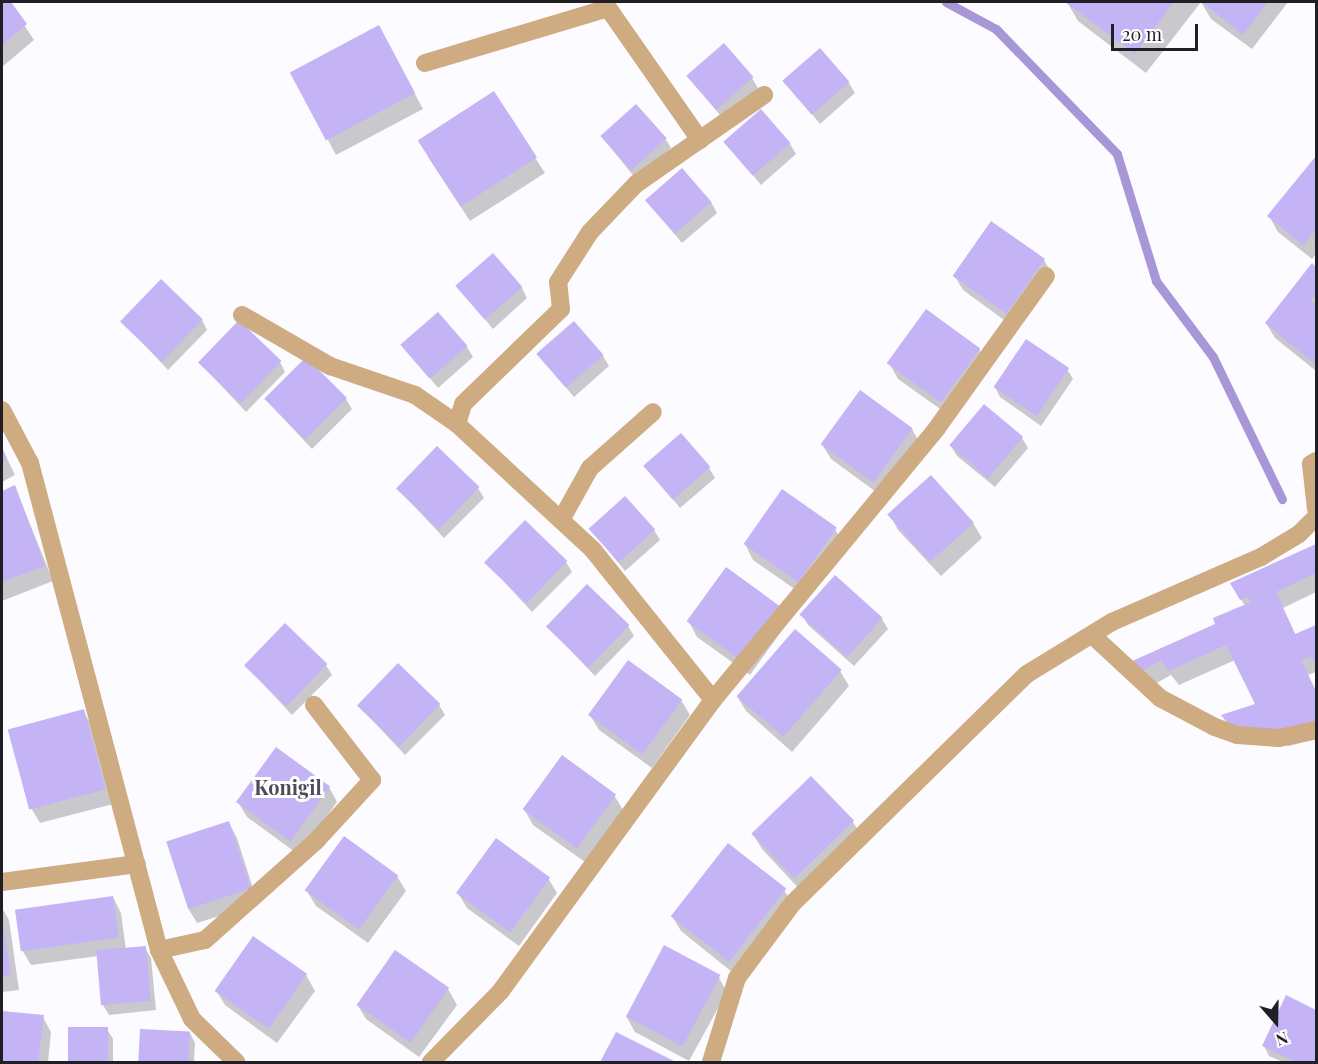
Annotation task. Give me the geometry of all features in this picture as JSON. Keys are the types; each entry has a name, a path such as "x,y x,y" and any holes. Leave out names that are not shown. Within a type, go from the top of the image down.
{"street":[{"path":"425,63 608,8 700,140"},
{"path":"457,424 463,404 561,309 558,282 590,232 636,184 764,95"},
{"path":"431,1062 501,992 713,700 937,428 1046,276"},
{"path":"242,315 330,366 415,395 457,424 593,550 713,700"},
{"path":"2,410 30,463 159,950 192,1019 236,1062"},
{"path":"561,520 590,468 653,412"},
{"path":"1317,461 1311,464 1317,509"},
{"path":"711,1062 737,978 793,903 1027,674 1092,635 1262,557 1299,534 1317,517"},
{"path":"1092,635 1160,698 1215,727 1237,735 1279,738 1317,730"},
{"path":"159,950 205,940 316,841 372,780 314,705"},
{"path":"2,882 137,864"}],"building":[{"path":"2,2 11,2 27,24 2,45"},
{"path":"1065,2 1174,2 1135,54"},
{"path":"1202,2 1268,2 1243,35"},
{"path":"379,25 415,93 326,140 290,72"},
{"path":"724,43 754,77 716,110 686,76"},
{"path":"820,48 850,82 812,115 782,81"},
{"path":"494,91 537,157 461,207 418,141"},
{"path":"636,104 667,138 631,170 600,136"},
{"path":"761,109 791,143 753,176 723,142"},
{"path":"1316,156 1316,229 1303,245 1267,216"},
{"path":"682,168 712,202 675,234 645,200"},
{"path":"991,221 1045,259 1007,314 953,276"},
{"path":"493,253 523,287 485,320 455,286"},
{"path":"1312,263 1316,267 1316,293 1311,301 1316,305 1316,365 1265,323"},
{"path":"161,279 203,319 162,362 120,321"},
{"path":"926,309 980,348 941,403 887,363"},
{"path":"438,312 468,346 430,379 400,345"},
{"path":"239,320 281,361 240,403 198,362"},
{"path":"574,321 604,355 566,388 536,354"},
{"path":"1026,339 1069,368 1037,416 994,387"},
{"path":"306,357 347,398 305,440 264,399"},
{"path":"860,390 913,428 873,482 821,444"},
{"path":"984,404 1023,437 988,478 949,445"},
{"path":"681,433 711,467 673,500 643,466"},
{"path":"437,446 479,487 438,529 396,488"},
{"path":"2,447 7,459 2,462"},
{"path":"931,475 974,523 930,562 887,514"},
{"path":"15,485 45,566 2,582 2,491"},
{"path":"782,489 837,527 798,582 744,544"},
{"path":"625,496 655,529 619,562 589,529"},
{"path":"525,520 567,561 526,603 484,562"},
{"path":"1316,544 1316,573 1276,592 1295,634 1316,625 1316,659 1312,661 1311,656 1301,660 1316,691 1316,722 1280,731 1232,729 1221,715 1255,704 1226,645 1169,671 1161,661 1143,670 1130,662 1215,624 1213,618 1251,602 1248,597 1240,600 1230,583"},
{"path":"726,567 780,606 741,661 687,621"},
{"path":"835,575 883,618 847,657 800,614"},
{"path":"587,584 629,625 588,667 546,626"},
{"path":"285,623 327,664 286,706 244,665"},
{"path":"795,629 842,670 783,737 737,696"},
{"path":"628,660 682,699 642,754 588,715"},
{"path":"398,663 440,704 399,746 357,705"},
{"path":"84,709 105,789 29,810 8,729"},
{"path":"276,747 330,786 290,841 236,802"},
{"path":"562,755 616,794 577,849 523,809"},
{"path":"811,776 854,821 794,878 751,834"},
{"path":"229,821 251,889 188,909 166,841"},
{"path":"344,836 398,875 359,930 305,890"},
{"path":"496,838 550,877 510,932 456,893"},
{"path":"728,843 786,889 729,962 671,916"},
{"path":"113,896 119,938 21,951 15,910"},
{"path":"2,918 11,975 2,976"},
{"path":"253,936 307,974 269,1029 215,991"},
{"path":"664,945 721,975 682,1047 626,1017"},
{"path":"146,946 151,1001 101,1005 96,950"},
{"path":"395,950 449,988 411,1043 357,1005"},
{"path":"1286,995 1316,1010 1316,1062 1296,1062 1262,1046"},
{"path":"2,1011 44,1015 38,1062 2,1062"},
{"path":"68,1027 108,1027 108,1062 68,1062"},
{"path":"140,1029 190,1032 188,1062 138,1062"},
{"path":"616,1032 676,1062 600,1062"}],"waterway":[{"path":"946,2 996,29 1117,154 1156,281 1213,357 1282,499"}],"district":[{"name":"Konigil","path":"288,786"}]}
